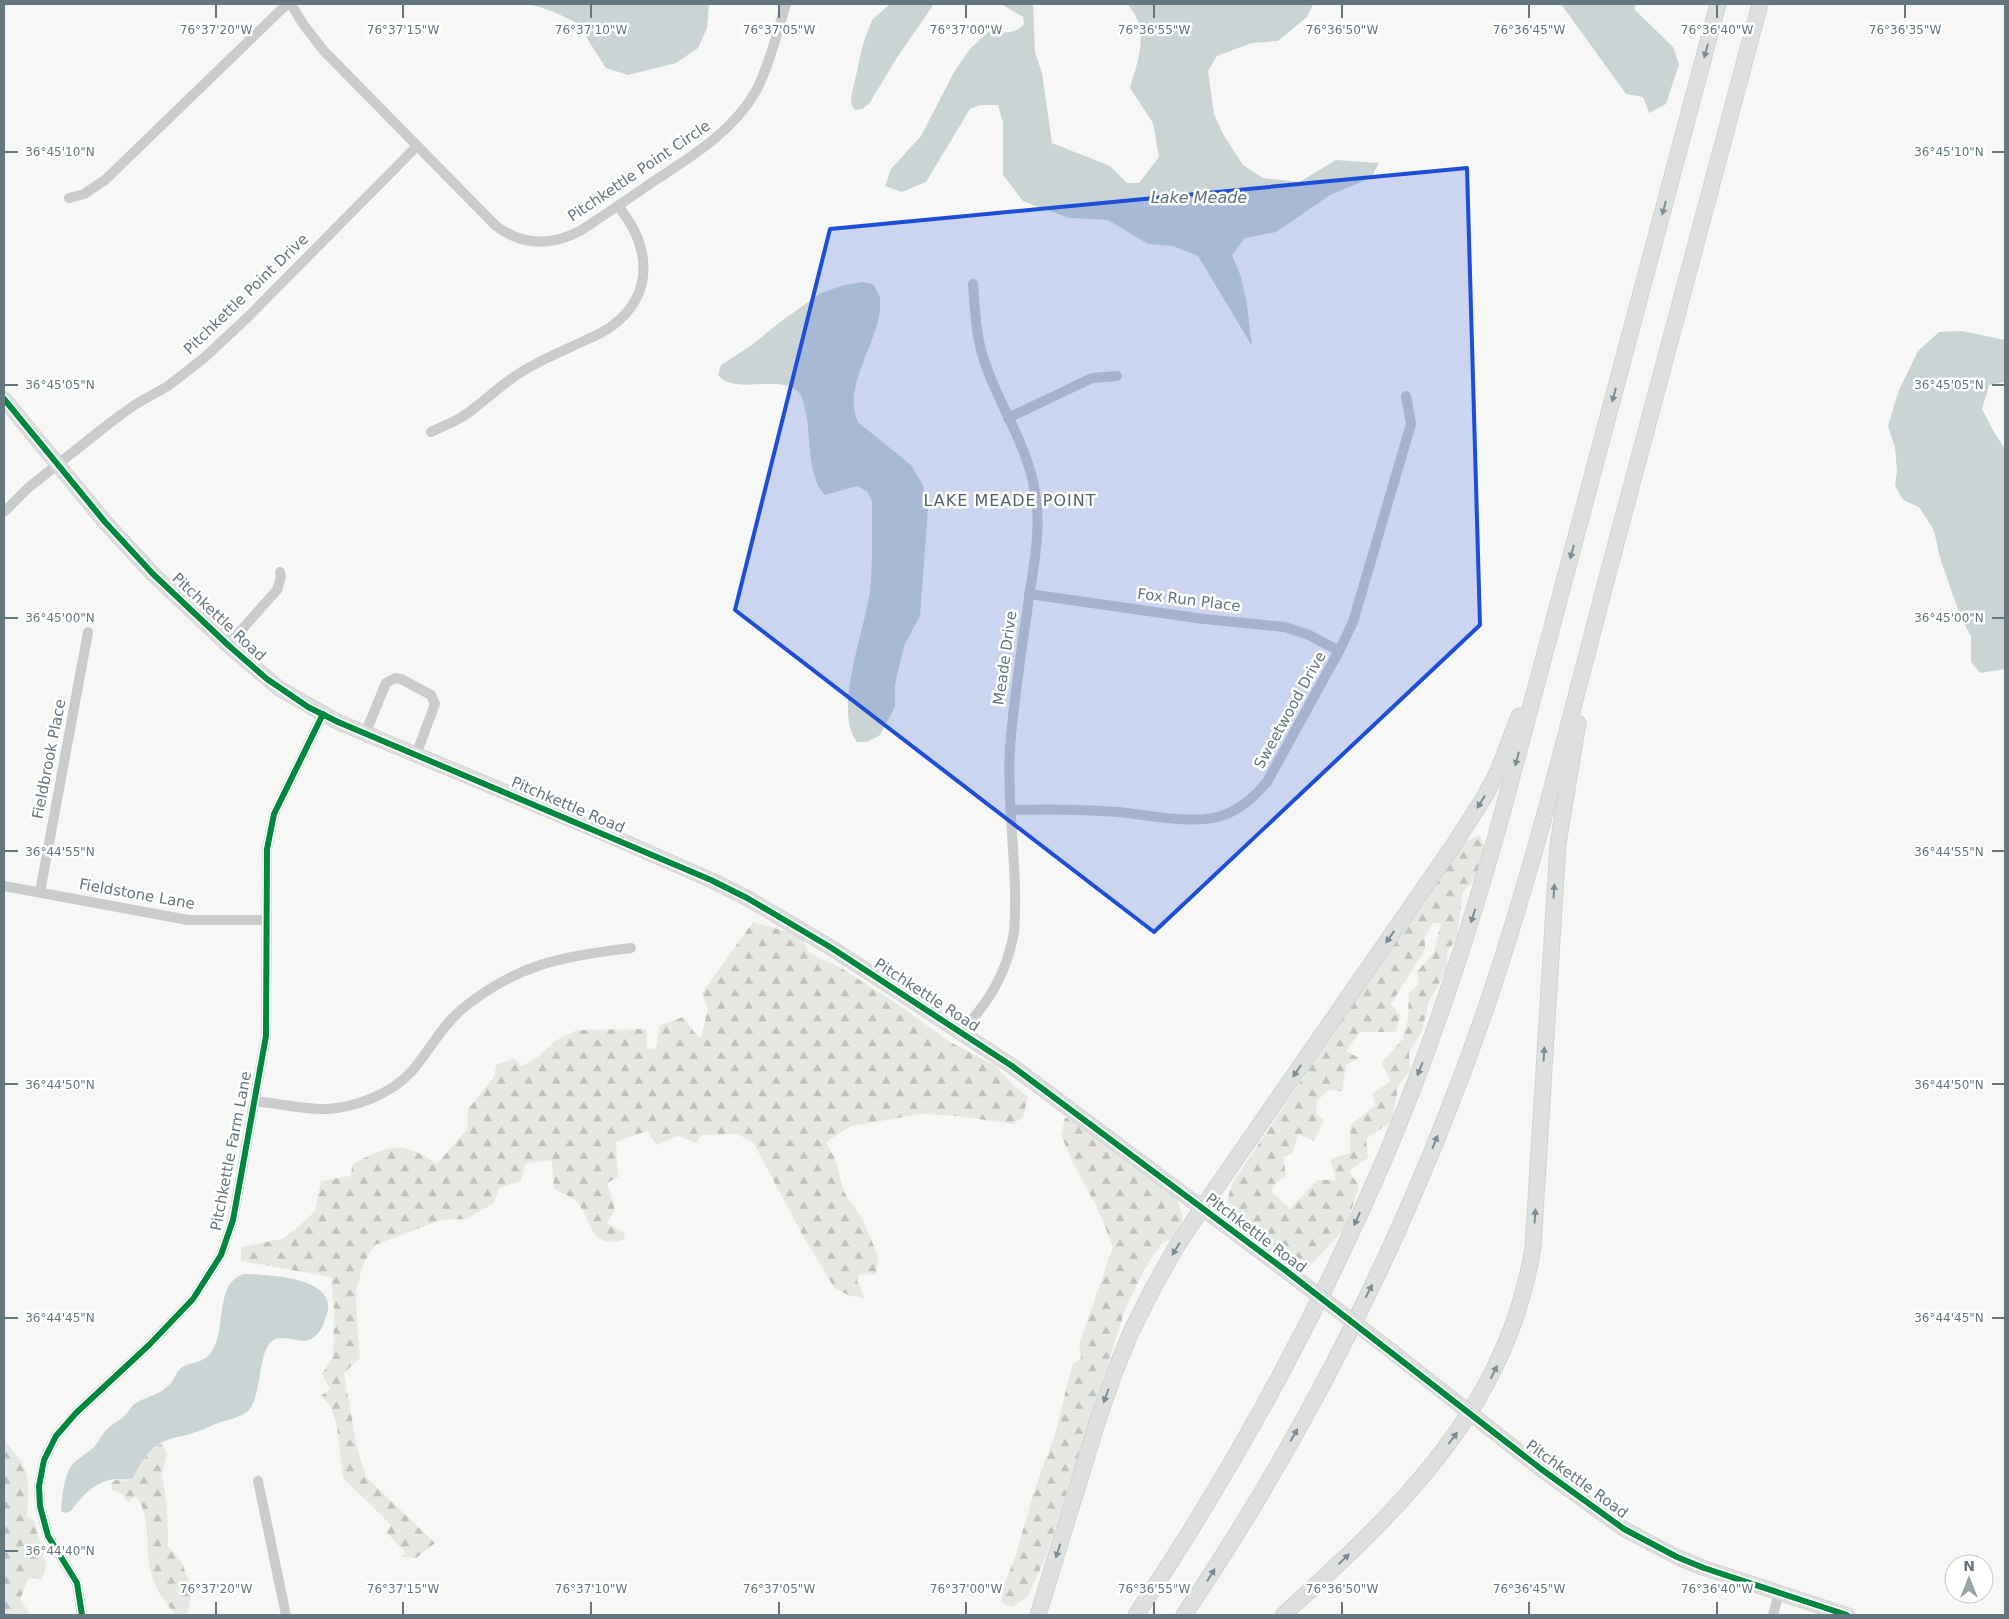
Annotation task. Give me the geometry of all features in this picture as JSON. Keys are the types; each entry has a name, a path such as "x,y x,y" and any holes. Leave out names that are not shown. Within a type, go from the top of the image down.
{"highway":[{"path":"1136,1615 1212,1497 1282,1372 1350,1236 1387,1152 1421,1067 1477,902 1718,4"},
{"path":"1184,1615 1234,1538 1306,1414 1376,1276 1424,1170 1466,1063 1532,860 1760,4"},
{"path":"1038,1615 1098,1420 1118,1363 1152,1290 1175,1249 1202,1208 1447,854 1485,796 1511,739 1552,628"},
{"path":"1282,1615 1333,1570 1378,1525 1444,1449 1470,1414 1486,1386 1511,1334 1522,1300 1531,1255 1558,844 1566,784 1593,630"}],"main road":[{"name":"Pitchkettle Road","path":"4,399 105,522 153,574 228,645 280,689 322,714 365,734 711,880 747,898 830,947 1012,1066 1285,1270 1549,1475 1624,1529 1677,1557 1704,1568 1848,1615"}],"street":[{"path":"69,198 84,194 105,180 287,4"},
{"name":"Pitchkettle Point Circle","path":"291,4 303,24 324,51 496,226 518,239 542,242 568,237 618,206 721,133 745,107 764,73 786,4"},
{"name":"Pitchkettle Point Drive","path":"4,512 28,488 111,422 136,404 168,386 210,353 417,146"},
{"path":"431,432 460,418 523,371 599,334 623,316 639,293 644,272 644,259 634,228 618,206"},
{"name":"Meade Drive","path":"961,1032 986,1001 999,980 1011,950 1015,921 1010,750 1013,710 1037,537 1035,492 1028,464 980,349 973,284"},
{"path":"1008,418 1092,378 1118,376"},
{"name":"Sweetwood Drive","path":"1011,810 1055,808 1191,819 1217,817 1234,811 1253,798 1267,782 1353,622 1411,424 1406,396"},
{"path":"228,645 277,590 280,585 280,572"},
{"name":"Fox Run Place","path":"1029,594 1204,619 1285,627 1308,634 1339,651"},
{"name":"Fieldbrook Place","path":"40,892 88,632"},
{"path":"365,734 386,683 395,678 401,679 431,695 435,704 416,755"},
{"name":"Pitchkettle Farm Lane","path":"82,1615 77,1583 48,1536 40,1506 40,1486 44,1460 56,1436 76,1414 149,1345 193,1300 221,1255 233,1220 266,1036 268,987 266,920 267,849 274,814 322,714"},
{"name":"Fieldstone Lane","path":"4,886 188,920 266,920"},
{"path":"255,1101 325,1109 347,1106 378,1097 411,1072 441,1031 462,1010 499,984 524,970 554,960 592,952 631,948"},
{"path":"258,1481 286,1615"},
{"path":"1772,1615 1779,1593"}],"highlighted area":[{"path":"1467,168 1480,625 1154,932 735,610 830,229"}],"green space":[{"path":"1480,835 1485,849 1477,878 1463,891 1457,938 1447,952 1448,968 1429,1001 1422,1031 1409,1053 1410,1071 1398,1086 1392,1121 1366,1139 1368,1158 1349,1171 1359,1186 1346,1227 1307,1269 1271,1249 1250,1231 1227,1202 1232,1184 1460,844","holes":["1433,923 1441,923 1434,952 1417,972 1419,984 1409,992 1408,1018 1403,1039 1381,1063 1391,1081 1372,1093 1375,1106 1350,1125 1350,1153 1330,1159 1336,1180 1317,1180 1290,1209 1271,1191 1277,1182 1286,1176 1283,1157 1292,1154 1298,1134 1314,1141 1324,1120 1316,1113 1317,1101 1328,1090 1342,1091 1346,1065 1359,1058 1346,1051 1360,1032 1396,1032 1400,1015 1391,1004 1425,950 1425,936"]},
{"path":"753,922 802,936 808,952 841,968 899,1005 950,1042 996,1066 1012,1084 1028,1097 1023,1117 1013,1124 957,1116 922,1114 851,1126 826,1142 836,1161 844,1192 862,1218 878,1256 876,1275 859,1274 857,1281 865,1299 848,1295 835,1289 802,1234 753,1142 737,1134 701,1135 697,1143 677,1136 657,1145 647,1131 616,1142 618,1177 607,1183 615,1210 607,1223 625,1233 624,1240 613,1242 598,1238 578,1203 554,1189 552,1160 525,1164 521,1181 499,1188 494,1203 467,1219 441,1220 375,1245 364,1262 356,1290 360,1358 344,1373 357,1448 366,1477 435,1543 416,1558 401,1557 406,1553 386,1532 391,1525 343,1478 337,1427 331,1406 321,1396 330,1389 322,1374 333,1357 334,1309 331,1277 241,1261 241,1247 282,1239 315,1211 321,1181 350,1176 353,1164 376,1152 386,1149 404,1148 425,1156 437,1164 467,1129 468,1109 493,1078 497,1064 514,1059 522,1066 539,1056 555,1041 577,1030 646,1029 647,1048 656,1049 660,1025 683,1017 701,1038 708,1009 702,993"},
{"path":"1065,1118 1074,1118 1177,1197 1183,1219 1173,1238 1161,1244 1145,1268 1125,1310 1046,1557 1027,1597 1013,1607 1001,1602 1005,1582 1015,1558 1033,1495 1056,1431 1072,1365 1081,1358 1079,1344 1113,1247 1098,1209 1073,1163 1061,1135"},
{"path":"4,1440 20,1459 27,1475 27,1517 34,1521 46,1563 42,1580 29,1577 20,1600 29,1612 27,1615 4,1615"},
{"path":"162,1443 167,1453 162,1473 167,1509 168,1546 181,1561 192,1588 188,1611 183,1615 176,1615 154,1581 150,1568 146,1521 141,1504 136,1496 127,1503 123,1494 112,1490 111,1484 115,1480 126,1481 133,1478 149,1454"}],"water":[{"path":"529,4 709,4 707,28 698,48 676,63 628,75 606,68 577,23 552,11"},
{"path":"890,4 934,4 896,59 869,104 862,109 855,110 852,106 851,98 863,44 872,20"},
{"name":"Lake Meade","path":"1001,4 1033,4 1035,52 1042,73 1052,143 1110,166 1127,183 1139,183 1159,157 1153,123 1130,88 1139,55 1141,34 1139,23 1127,4 1313,4 1307,17 1278,41 1252,43 1217,56 1208,71 1214,114 1223,134 1243,165 1263,178 1299,182 1336,160 1379,163 1371,178 1330,195 1276,232 1245,238 1232,255 1241,277 1247,304 1252,346 1198,256 1173,246 1148,244 1108,220 1069,218 1023,201 1003,175 1003,123 998,105 980,105 970,109 926,182 902,192 885,186 891,169 921,136 954,72 970,49 989,31 1012,32 1024,24 1023,17"},
{"path":"1561,4 1635,4 1635,10 1673,47 1679,64 1666,104 1649,113 1643,97 1626,94"},
{"path":"862,282 873,284 880,298 876,329 854,392 854,407 858,422 912,466 923,486 928,509 920,616 904,646 895,684 895,707 880,735 867,742 857,742 850,728 848,710 849,690 870,590 872,501 867,491 857,486 825,495 819,487 812,466 803,400 794,388 772,384 736,384 726,381 718,375 721,365 752,345 780,322 821,293 844,285"},
{"path":"1962,331 2005,340 2005,382 1989,385 1982,409 2005,449 2005,669 1980,673 1971,662 1971,636 1962,620 1950,587 1939,554 1934,530 1919,507 1903,500 1895,486 1897,471 1895,448 1888,426 1899,390 1918,351 1939,332"},
{"path":"244,1274 268,1275 298,1280 312,1285 322,1292 328,1301 327,1314 320,1331 311,1339 301,1341 280,1338 271,1342 264,1355 256,1394 249,1410 239,1416 197,1432 161,1443 147,1456 133,1478 112,1479 103,1482 87,1492 71,1511 65,1513 61,1511 65,1480 71,1466 94,1447 105,1431 134,1405 158,1393 172,1382 180,1369 204,1359 214,1348 228,1289 234,1280"}],"cycle path":[{"path":"4,399 105,522 153,574 267,679 308,707 338,722 711,880 747,898 830,947 1012,1066 1285,1270 1541,1469 1624,1529 1677,1557 1704,1568 1847,1615"},
{"path":"82,1615 77,1583 48,1536 40,1506 39,1486 44,1460 56,1436 76,1413 149,1345 193,1299 221,1255 233,1220 266,1036 267,849 274,814 323,714"}],"district":[{"name":"LAKE MEADE POINT","path":"1010,500"}]}
